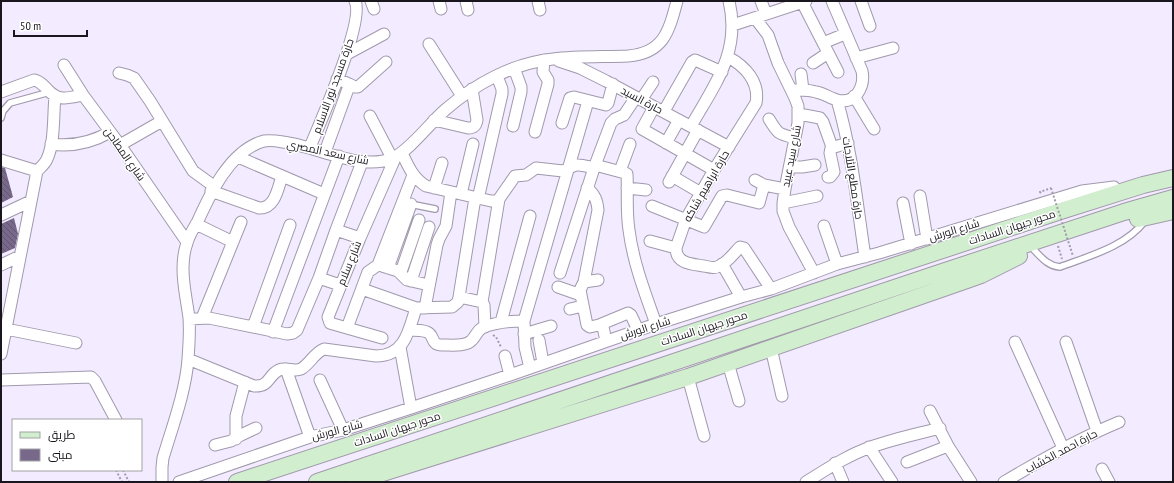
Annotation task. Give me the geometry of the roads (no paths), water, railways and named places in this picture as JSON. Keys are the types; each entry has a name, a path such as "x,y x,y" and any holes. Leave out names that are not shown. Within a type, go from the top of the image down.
{"main road":[{"path":"1064,210 1073,201 1143,177 1173,169"},
{"name":"محور جيهان السادات","path":"237,482 1064,210 1143,185 1173,178"},
{"name":"محور جيهان السادات","path":"317,482 933,275 1124,212 1173,198"},
{"path":"354,482 688,377 967,280 1034,250 1148,216 1173,211"},
{"path":"933,275 993,269"}],"street":[{"name":"حارة مسجد نور الاسلام","path":"310,147 347,54 357,5 355,1"},
{"path":"397,156 434,120 462,96 472,89 514,68 548,60 628,56 639,55 649,51 658,45 665,36 670,26 677,1"},
{"path":"701,193 670,179 685,153 694,128 728,57 731,46 733,26 729,1"},
{"path":"761,1 766,14"},
{"path":"791,90 816,92 837,100 845,100 858,93 862,86 863,78 856,58 832,1"},
{"path":"861,1 870,26"},
{"path":"733,26 801,2 838,72"},
{"name":"شارع سيد عبيد","path":"755,18 768,35 778,63 795,98 799,114 783,203 785,219 814,273"},
{"path":"347,54 384,34"},
{"path":"823,43 845,34"},
{"path":"429,44 462,96"},
{"path":"856,58 893,48"},
{"path":"813,63 828,53"},
{"name":"حارة ابراهيم شاكه","path":"676,248 686,219 714,170 753,110 758,96 752,78 746,69 738,62 728,57"},
{"path":"535,132 548,84 548,80 543,72 548,60"},
{"name":"حارة السيد","path":"548,60 580,68 613,84 638,99 729,147"},
{"path":"714,170 642,130 659,109 692,62 695,60 722,72"},
{"path":"337,79 358,87 386,62"},
{"name":"شارع المطاحن","path":"64,65 83,95 120,145 187,242"},
{"path":"497,115 514,122 521,86 514,68"},
{"path":"119,73 134,78 193,171 213,189 259,208 264,208 269,206 272,202 282,176"},
{"path":"801,74 803,90"},
{"path":"362,289 421,308 452,307 458,302 477,198 502,89 497,76"},
{"path":"1,92 34,80 42,84 52,94 64,99 83,95"},
{"path":"560,273 594,166 610,123 624,115 653,82"},
{"path":"325,152 349,84"},
{"path":"562,123 570,98 574,97 606,106 613,84"},
{"path":"434,120 473,128 477,120 472,89"},
{"path":"1,354 37,171 43,166 47,159 51,144 52,94"},
{"path":"854,96 874,129"},
{"name":"حارة مطلع الثلاجات","path":"837,100 848,142 865,257"},
{"path":"530,368 524,334 524,321 588,101"},
{"path":"799,114 820,118 823,122 832,147 830,150 834,172 830,177 828,177"},
{"path":"370,116 397,156 418,181 426,186 477,198 491,201 496,201 499,199"},
{"path":"769,119 781,135 795,138"},
{"path":"666,143 679,120"},
{"path":"120,145 162,121"},
{"path":"51,144 76,145 94,140 110,132"},
{"name":"شارع سعد المصري","path":"162,482 163,458 185,380 188,359 189,319 183,269 187,242 213,189 226,169 238,157 254,145 266,141 290,143 310,147 362,162 382,161 397,156"},
{"path":"832,147 848,142"},
{"path":"188,359 254,386 259,386 268,382 277,371 301,368 320,350 324,349 382,356 395,351 404,342 421,308 430,285 439,239 446,226 473,144"},
{"path":"620,171 630,144"},
{"path":"273,332 338,156"},
{"name":"شارع سلام","path":"382,338 333,324 328,317 360,238 397,156"},
{"path":"238,157 324,194"},
{"path":"1,160 37,171"},
{"path":"833,164 850,161"},
{"path":"189,319 218,319 287,334 293,333 297,330 319,278 362,162"},
{"path":"434,188 442,163"},
{"path":"482,329 484,305 482,302 499,199 515,176 526,174 536,168 557,172 563,171 572,165 578,164 620,171 627,174 627,212 632,246 638,276 656,324"},
{"path":"790,167 815,165"},
{"path":"383,266 406,203 413,175"},
{"path":"652,206 703,227 706,226 721,198 725,195 758,204 760,202 759,182 785,189"},
{"name":"شارع الورش","path":"179,482 310,437 343,430 411,408 656,324 771,289 837,264 911,244 1082,191 1114,187"},
{"path":"587,188 594,194 597,201 598,210 584,282 580,290 588,326 591,327 599,325 628,313 631,315 638,330"},
{"path":"627,188 646,190"},
{"path":"783,203 817,196"},
{"path":"920,196 927,239"},
{"path":"1,214 31,201"},
{"path":"903,203 911,244"},
{"path":"501,322 530,216"},
{"path":"401,272 419,220"},
{"path":"202,318 241,222"},
{"path":"196,224 233,242"},
{"path":"253,327 290,225"},
{"path":"824,226 837,264"},
{"path":"411,281 429,227"},
{"path":"336,230 360,238"},
{"path":"650,241 676,248 677,255 687,264 716,268 740,247 744,248 771,289"},
{"path":"1,265 20,256"},
{"path":"722,264 741,297"},
{"path":"347,328 368,272 383,266 401,272 404,278 411,281 430,285"},
{"path":"319,278 340,285"},
{"path":"584,282 598,280"},
{"path":"558,288 581,295"},
{"path":"459,297 482,302"},
{"path":"570,309 583,306"},
{"path":"409,330 428,332 433,341 441,345 468,343 482,329 501,322 524,321"},
{"path":"599,325 605,329 606,341"},
{"path":"524,334 551,326"},
{"path":"6,328 76,343"},
{"path":"539,340 543,363"},
{"path":"1014,342 1063,448"},
{"path":"1066,342 1097,431"},
{"path":"400,347 411,408"},
{"path":"771,348 782,396"},
{"path":"504,356 510,375"},
{"path":"728,363 739,401"},
{"path":"286,369 310,437"},
{"path":"1,380 90,377 95,381 115,419"},
{"path":"688,377 704,436"},
{"path":"320,380 343,430"},
{"path":"236,439 236,416 245,382"},
{"path":"930,411 948,446 971,482"},
{"name":"حارة احمد الخشاب","path":"1004,482 1063,448 1119,422"},
{"path":"215,445 236,439 256,428"},
{"path":"806,482 835,463 869,447 940,428"},
{"path":"907,462 948,446"},
{"path":"869,447 892,482"},
{"path":"835,463 843,482"},
{"path":"1102,469 1108,482"}],"lane":[{"path":"1,118 3,111 10,103 52,94"},
{"path":"406,203 435,209"},
{"path":"1034,250 1047,263 1060,267 1123,241 1138,230 1148,216"}]}
